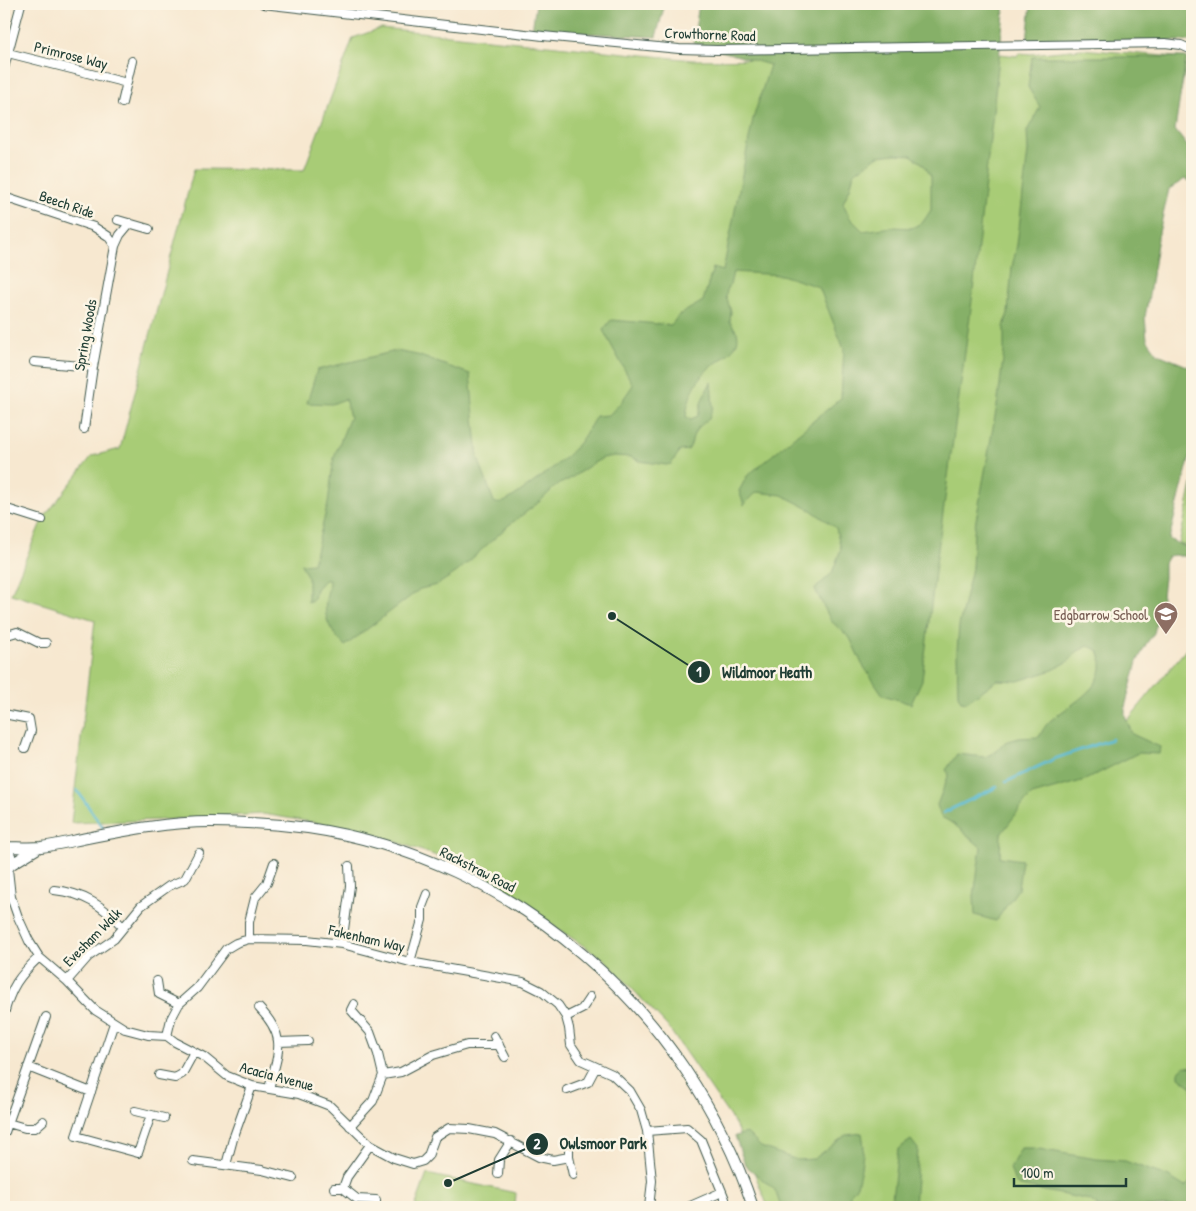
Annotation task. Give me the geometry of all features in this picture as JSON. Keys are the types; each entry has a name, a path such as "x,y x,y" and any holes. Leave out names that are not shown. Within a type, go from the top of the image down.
{"main road":[{"name":"Rackstraw Road","path":"4,847 41,847 111,833 209,822 282,826 324,831 380,845 427,861 483,886 524,910 575,948 614,984 657,1030 690,1075 710,1108 738,1167 753,1207"},
{"path":"4,847 10,854 7,869"},
{"name":"Rackstraw Road","path":"7,869 41,847"}],"street":[{"path":"4,68 6,53 20,4"},
{"name":"Crowthorne Road","path":"263,4 543,36 698,50 1158,43 1174,43 1192,50"},
{"name":"Primrose Way","path":"6,53 127,83"},
{"path":"122,103 132,61"},
{"name":"Beech Ride","path":"4,197 94,227 108,236 115,246"},
{"path":"118,220 149,230"},
{"name":"Spring Woods","path":"84,429 115,246 120,235 130,224"},
{"path":"108,236 120,235"},
{"path":"34,362 93,367"},
{"path":"4,508 42,520"},
{"path":"4,636 17,632 39,643 46,643"},
{"path":"4,714 29,719 31,730 24,748"},
{"name":"Evesham Walk","path":"67,981 88,957 114,939 141,906 169,886 185,879 199,853"},
{"path":"249,939 249,922 255,898 267,883 274,863"},
{"path":"342,944 349,893 349,866"},
{"name":"Acacia Avenue","path":"7,869 11,897"},
{"name":"Acacia Avenue","path":"4,887 11,897 29,941 39,957 96,1010 125,1030 138,1034 167,1036 174,1042 204,1057 227,1076 252,1086 299,1094 330,1106 370,1145 394,1158 413,1164 423,1161 428,1156 436,1138 449,1128 469,1129 495,1134 539,1157 553,1160 569,1157"},
{"path":"54,890 83,896 109,912 124,927"},
{"path":"410,962 422,920 422,907 427,894"},
{"name":"Fakenham Way","path":"167,1036 171,1019 179,1004 197,988 226,950 236,943 249,939 307,940 342,944 410,962 523,982 541,991 558,1005 566,1017 570,1028 571,1045 581,1060 612,1074 630,1091 641,1110 647,1131 652,1181 649,1207"},
{"path":"4,1014 6,995 23,971 39,957"},
{"path":"157,981 159,994 179,1004"},
{"path":"566,1017 582,1009 590,997"},
{"path":"350,1126 373,1101 383,1075 370,1032 351,1010 354,1004"},
{"path":"259,1008 271,1021 277,1032 278,1049 269,1089"},
{"path":"5,1132 46,1017"},
{"path":"114,1023 76,1136 138,1153 151,1115"},
{"path":"494,1036 505,1057"},
{"path":"278,1042 308,1041"},
{"path":"383,1075 401,1072 433,1055 467,1045 499,1045"},
{"path":"158,1075 175,1078 182,1074 194,1052"},
{"path":"28,1067 91,1092"},
{"path":"567,1090 588,1082 596,1067"},
{"path":"226,1166 232,1139 252,1086"},
{"path":"135,1111 164,1118"},
{"path":"8,1123 25,1128 35,1128 43,1120"},
{"path":"647,1131 687,1128 701,1140 724,1195 688,1207"},
{"path":"498,1174 499,1160 510,1141"},
{"path":"569,1144 569,1157 573,1175"},
{"path":"343,1188 347,1177 370,1145"},
{"path":"193,1161 277,1173 293,1178"},
{"path":"334,1188 343,1188 357,1199 376,1200 376,1207"}],"green space":[{"path":"536,4 665,4 656,37 532,30"},
{"path":"699,4 1005,4 971,309 922,680 911,704 883,695 862,664 850,638 831,621 815,589 832,573 841,549 836,528 811,510 782,495 757,492 744,505 739,491 747,476 841,398 844,349 819,287 781,275 733,272 726,297 731,311 730,322 737,332 738,338 733,350 707,370 692,392 686,417 691,419 698,416 702,400 711,382 713,407 709,419 695,432 688,450 680,451 671,464 666,465 640,461 631,457 614,456 603,458 592,464 557,485 457,572 437,585 420,589 345,646 332,631 327,620 325,607 329,580 324,580 316,589 314,599 308,602 308,578 301,564 313,563 328,503 334,457 350,417 345,399 332,404 307,403 317,370 396,351 417,355 470,374 478,458 496,503 501,503 515,496 568,455 582,439 596,416 609,415 633,385 603,330 611,320 671,325 679,315 703,301 713,268 723,271 753,119 770,65 693,43","holes":["911,155 923,164 931,176 931,210 923,222 912,228 892,227 863,231 850,218 843,203 854,173 878,156"]},
{"path":"1031,4 1192,4 1192,37 1191,41 1027,41"},
{"path":"381,28 693,60 999,56 1000,54 1017,56 1019,53 1031,54 1081,49 1188,58 1157,204 1131,308 1113,738 1192,642 1192,1207 768,1207 735,1124 668,1027 605,960 462,865 366,831 263,814 71,823 95,620 11,594 42,520 92,456 120,449 194,169 304,170 353,38"},
{"path":"1032,57 1186,57 1175,130 1192,152 1192,182 1185,179 1169,189 1158,237 1145,317 1147,339 1158,354 1192,368 1192,448 1169,539 1192,550 1192,557 1173,555 1167,558 1164,563 1161,605 1154,633 1137,662 1125,707 1125,715 1132,734 1160,747 1159,754 1138,753 1085,780 1032,795 1025,802 1001,834 1000,857 1022,860 1018,889 996,921 975,915 974,896 981,847 957,827 941,817 937,805 949,774 946,770 957,754 985,757 997,751 1005,742 1019,738 1039,737 1048,723 1088,692 1100,674 1101,663 1098,650 1088,646 1078,651 1069,661 1053,670 1018,681 997,680 967,702 961,701 958,695 957,651 959,626 972,568 974,531 998,400 1004,351 1004,327 1008,313 1012,267 1017,245 1028,151 1027,131 1040,107 1028,87"},
{"path":"1192,484 1192,547 1179,544"},
{"path":"1185,1066 1192,1067 1192,1087 1179,1077 1179,1071"},
{"path":"747,1133 761,1147 797,1160 814,1159 846,1135 862,1133 864,1146 861,1168 857,1186 850,1194 850,1207 781,1207 775,1190 745,1165 735,1136"},
{"path":"911,1140 918,1149 914,1207 891,1207 898,1149"},
{"path":"1021,1148 1033,1148 1096,1159 1125,1161 1169,1177 1185,1187 1192,1180 1192,1207 1099,1207 1090,1200 1020,1186 1015,1183 1010,1168"},
{"path":"427,1174 516,1193 515,1207 415,1207"}],"waterway":[{"path":"1006,782 1054,759 1112,739"},
{"path":"943,813 997,787"},
{"path":"77,790 103,828"}],"place":[{"name":"Wildmoor Heath","path":"612,616"},
{"name":"Edgbarrow School","path":"1166,635"},
{"name":"Owlsmoor Park","path":"448,1183"}]}
